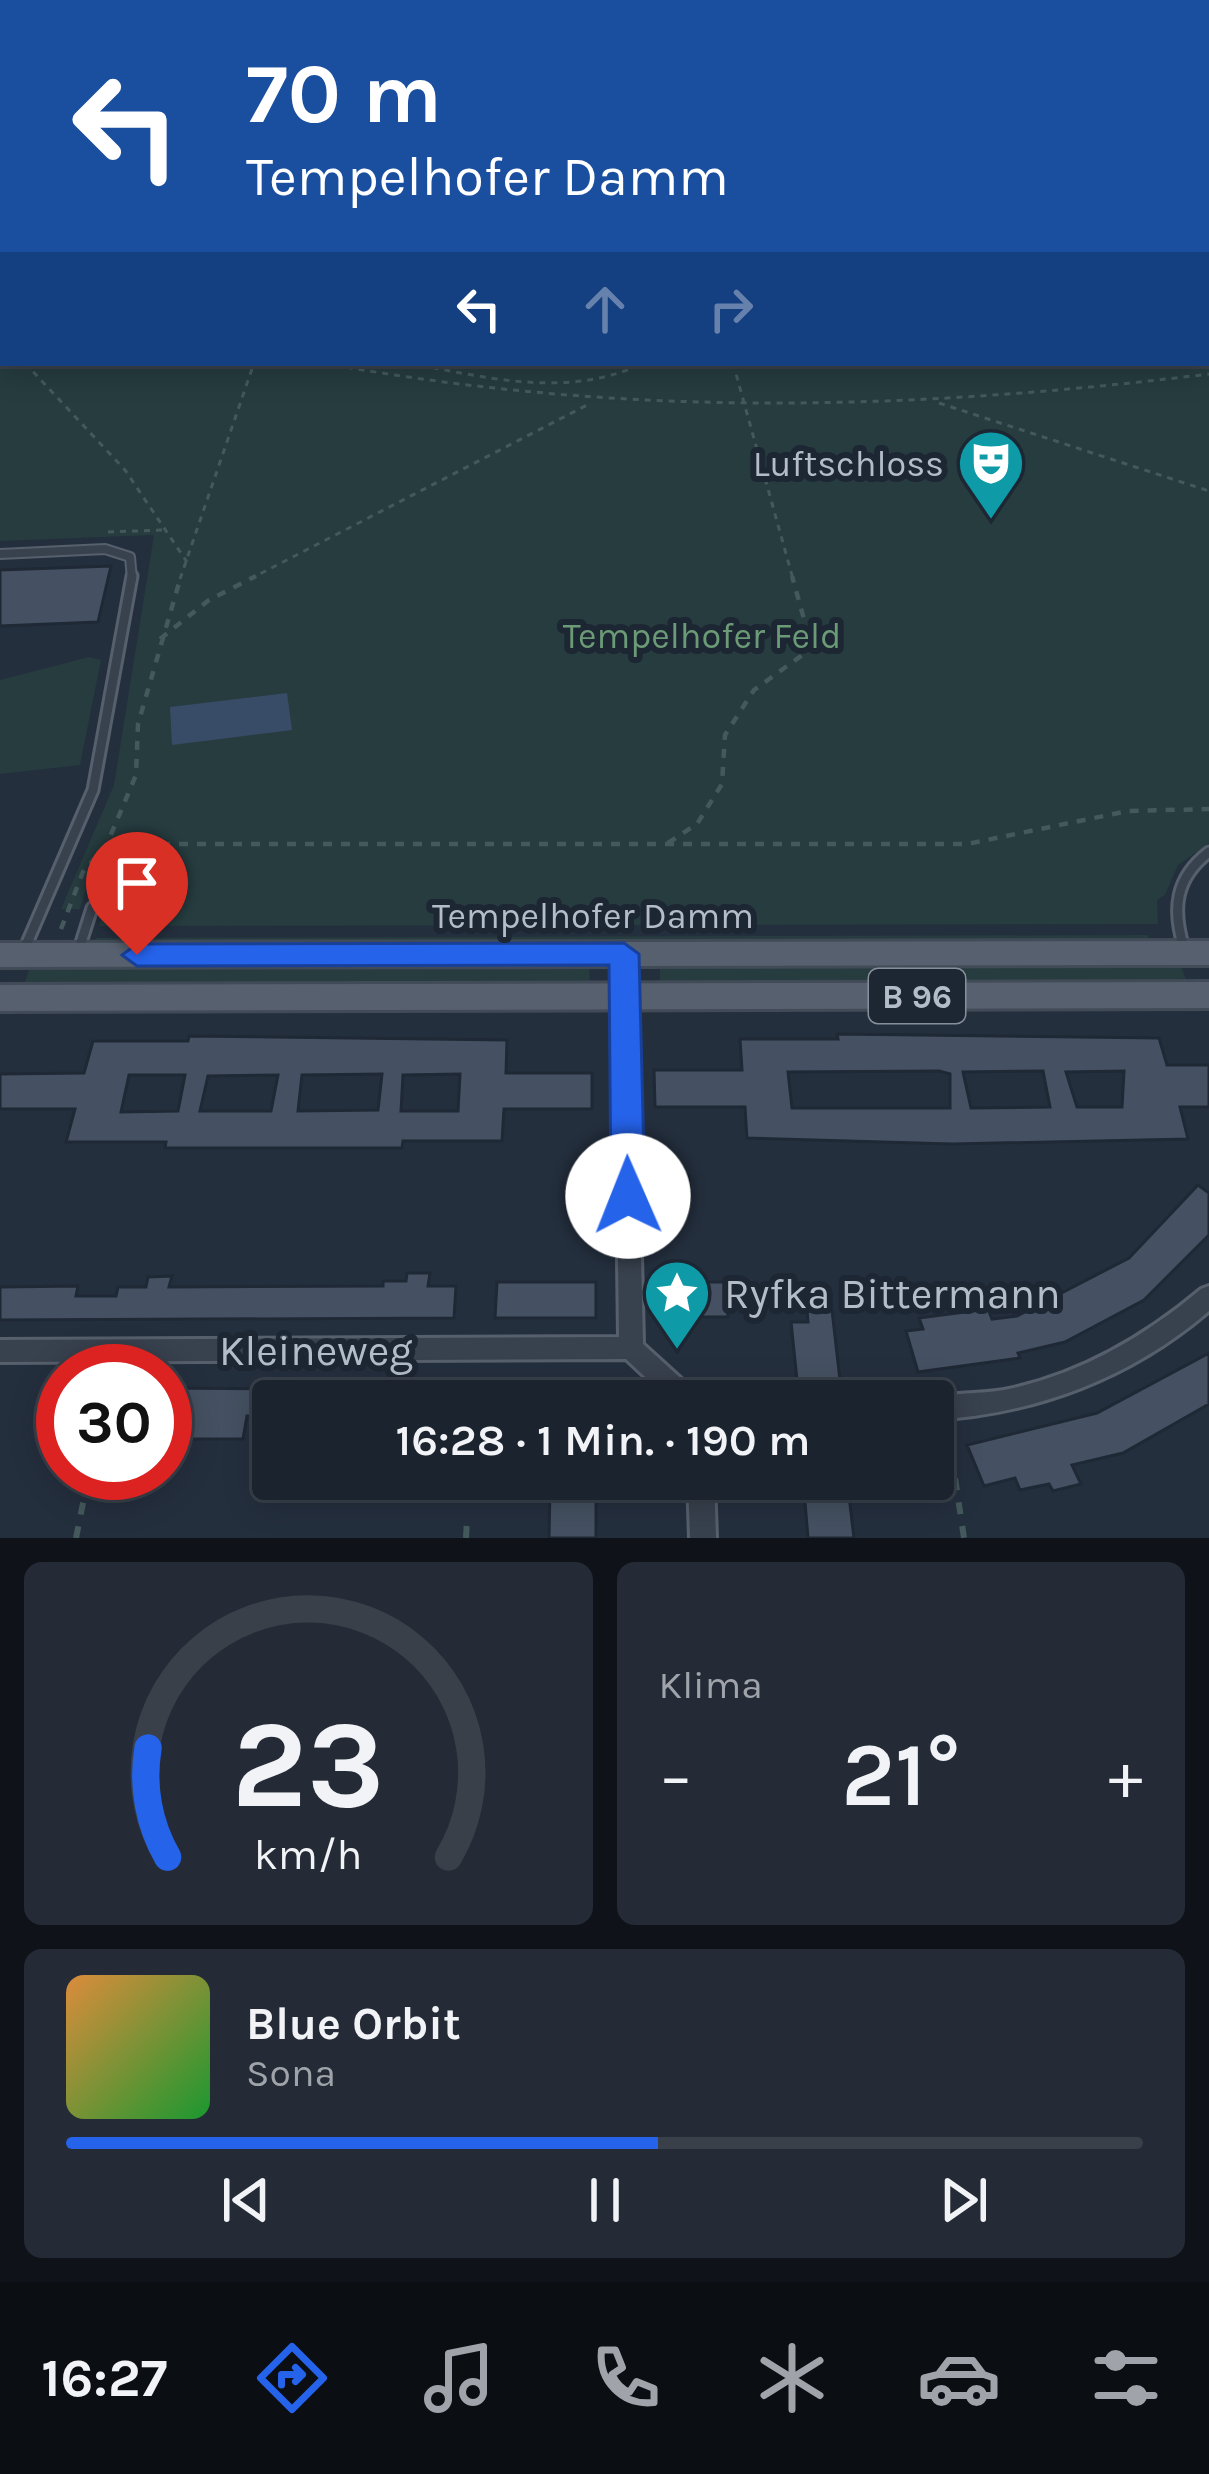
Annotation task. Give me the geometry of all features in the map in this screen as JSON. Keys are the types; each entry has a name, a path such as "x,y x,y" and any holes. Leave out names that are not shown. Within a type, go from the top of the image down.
{"main road":[{"name":"Tempelhofer Damm","path":"11,955 69,942 624,954 1198,953"},
{"path":"1198,953 1207,995"},
{"name":"B 96","path":"0,998 1207,995"}],"street":[{"path":"624,954 631,1348 665,1380"},
{"path":"954,1413 1056,1386 1156,1340 1209,1296"},
{"name":"Kleineweg","path":"0,1351 631,1348"},
{"path":"702,1500 703,1538"}],"lane":[{"path":"0,554 119,550 134,566 93,790 11,955"},
{"path":"1198,953 1174,896 1189,868 1209,852"},
{"path":"69,942 92,908 122,885"}],"path":[{"path":"28,366 124,470 187,562"},
{"path":"69,942 83,872 106,844 136,775 138,724 159,640 253,366"},
{"path":"341,366 485,390 746,409 934,401 1209,374"},
{"path":"433,366 567,383 604,379 636,366"},
{"path":"663,846 698,824 722,784 725,735 754,690 812,648 734,366"},
{"path":"159,640 209,600 596,400"},
{"path":"934,401 1209,491"},
{"path":"106,844 990,843 1109,814 1209,809"},
{"path":"954,1487 964,1538"},
{"path":"76,1538 84,1500"},
{"path":"466,1538 467,1519"}],"green space":[{"name":"Tempelhofer Feld","path":"0,366 1209,366 1209,843 1178,865 1165,895 1157,900 1158,924 99,926 104,906 123,890 122,869 92,870 80,909 61,909 114,785 154,535 0,541"},
{"path":"89,657 101,660 80,765 0,774 0,680"},
{"path":"1148,935 1149,941 95,943 96,938"},
{"path":"1180,964 1187,982 660,984 660,965"},
{"path":"589,966 590,984 24,985 30,967"}],"water":[{"path":"287,693 292,730 172,745 170,707"}],"building":[{"path":"111,566 98,622 0,626 0,570"},
{"path":"837,1034 1159,1038 1167,1065 1209,1065 1209,1107 1180,1107 1188,1139 952,1144 747,1138 745,1107 655,1107 654,1070 742,1070 740,1039 838,1039","holes":["939,1071 950,1074 950,1108 792,1108 788,1072","1043,1071 1050,1107 971,1108 963,1072","1124,1071 1122,1107 1077,1107 1066,1072"]},
{"path":"189,1036 507,1040 506,1073 592,1073 592,1109 504,1109 502,1141 403,1141 402,1148 165,1148 166,1142 66,1142 75,1109 0,1109 0,1074 84,1073 93,1041 188,1041","holes":["382,1074 378,1110 298,1111 302,1075","460,1074 458,1111 401,1111 403,1075","129,1075 185,1075 178,1111 121,1112","278,1075 271,1111 200,1111 208,1076"]},
{"path":"664,1175 689,1176 689,1207 666,1207"},
{"path":"1198,1185 1209,1193 1209,1235 1144,1300 1065,1342 1018,1353 1020,1358 918,1372 906,1331 923,1329 919,1318 988,1309 992,1319 1017,1316 1129,1258"},
{"path":"407,1273 430,1273 428,1286 456,1286 454,1318 0,1320 0,1287 78,1286 76,1296 116,1296 118,1287 146,1287 148,1277 172,1276 169,1287 383,1286 383,1281 406,1281"},
{"path":"687,1274 687,1282 725,1282 728,1317 662,1317 661,1282 666,1282 666,1275"},
{"path":"497,1282 596,1282 596,1318 495,1318"},
{"path":"807,1310 832,1310 840,1380 797,1380 791,1322 808,1322"},
{"path":"1209,1353 1209,1404 1123,1453 1072,1465 1081,1484 1053,1491 1049,1484 1020,1490 1015,1478 984,1486 967,1445 1097,1413"},
{"path":"192,1388 252,1389 252,1416 247,1416 243,1439 192,1439"},
{"path":"550,1500 596,1500 596,1538 549,1538"},
{"path":"805,1500 849,1500 854,1538 808,1538"}],"place":[{"name":"Luftschloss","path":"991,522"},
{"name":"Ryfka Bittermann","path":"677,1352"}],"route":[{"path":"137,955 624,954 628,1196"}]}
